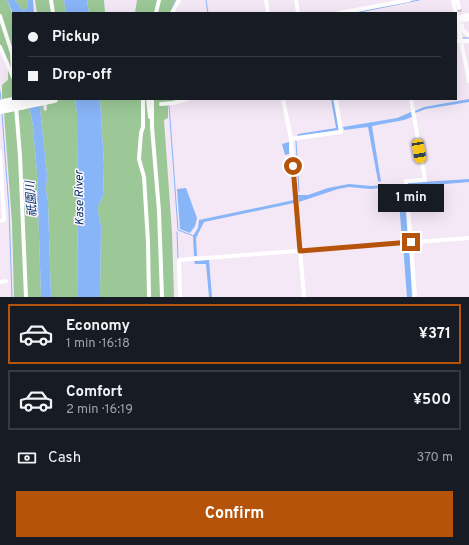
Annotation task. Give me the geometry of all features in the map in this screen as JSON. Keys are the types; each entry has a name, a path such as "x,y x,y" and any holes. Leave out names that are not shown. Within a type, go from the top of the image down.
{"highway":[{"path":"458,17 469,12"},
{"path":"458,17 469,17"},
{"path":"0,104 41,100"},
{"path":"0,110 16,102"}],"street":[{"path":"51,0 53,12"},
{"path":"156,12 159,0"},
{"path":"172,12 178,0"},
{"path":"266,0 268,12"},
{"path":"296,0 298,12"},
{"path":"344,12 410,0"},
{"path":"453,0 457,12"},
{"path":"457,0 459,39 469,81"},
{"path":"0,16 12,53"},
{"path":"458,17 462,29 469,35"},
{"path":"459,39 469,41"},
{"path":"0,47 12,75"},
{"path":"143,100 143,127 141,133 139,159 143,171 145,190 149,297"},
{"path":"148,100 152,127 159,211 162,297"},
{"path":"152,100 152,127"},
{"path":"161,104 168,104 183,100"},
{"path":"284,100 291,139 304,297"},
{"path":"291,139 342,132 336,100"},
{"path":"411,100 424,180 406,181 407,243 415,297"},
{"path":"16,102 20,156 26,297"},
{"path":"0,152 4,220 0,221"},
{"path":"180,297 179,260 469,238"},
{"path":"0,282 6,281"}],"green space":[{"path":"0,0 7,0 12,13 12,97 2,99 2,85 8,80 8,62 0,44"},
{"path":"15,0 27,0 28,7 23,11"},
{"path":"35,0 64,0 66,12 37,12"},
{"path":"87,0 104,0 105,12 89,12"},
{"path":"137,0 175,0 170,12 135,12"},
{"path":"25,100 28,100 33,127 37,173 41,297 14,297 12,223 4,113 26,109"},
{"path":"46,100 75,100 77,114 78,297 51,297 48,202 46,190 47,175 40,108 43,103 44,111 47,110"},
{"path":"100,100 176,100 172,101 168,106 168,118 164,120 172,233 174,297 100,297 101,226 98,206 103,196 104,165"}],"water":[{"path":"7,0 15,0 23,11 28,7 27,0 33,0 34,12 12,12"},
{"path":"64,0 87,0 89,12 66,12"},
{"path":"469,99 469,102 426,109 415,113 415,111 424,107"},
{"path":"28,100 43,100 40,108 47,175 46,190 48,202 51,297 41,297 37,173 33,127"},
{"name":"Kase River","path":"75,100 100,100 104,165 103,196 98,206 101,226 100,297 78,297 77,114"},
{"path":"331,100 333,100 339,130 297,136 298,134 336,128"},
{"path":"411,112 412,117 404,120 372,126 381,182 378,181 368,127 344,130 343,127 397,118"},
{"path":"289,142 289,154 285,155 282,144"},
{"path":"469,179 469,182 409,187 408,183"},
{"path":"349,184 371,186 404,184 408,240 402,241 398,187 370,189 349,187 338,189 299,202 298,195 308,195 328,188"},
{"path":"186,188 197,218 195,226 190,233 180,229 177,189"},
{"path":"294,200 294,203 204,222 196,238 197,256 194,256 193,236 198,228 199,220"},
{"path":"403,245 409,245 412,297 407,297"},
{"path":"209,260 212,297 209,297 206,264 195,264 194,261"}],"waterway":[{"path":"171,10 176,0"},
{"path":"206,0 208,12"},
{"path":"360,12 419,0"},
{"path":"462,38 469,38"},
{"path":"0,91 1,100"},
{"path":"169,105 178,230 194,236"},
{"path":"2,113 9,209 12,297"},
{"path":"296,141 299,191"},
{"path":"177,232 178,259"}],"tunnel":[{"path":"459,8 461,20"}],"route":[{"path":"293,166 300,251 411,242"}],"water label":[{"name":"祇園川","path":"31,199"}]}
